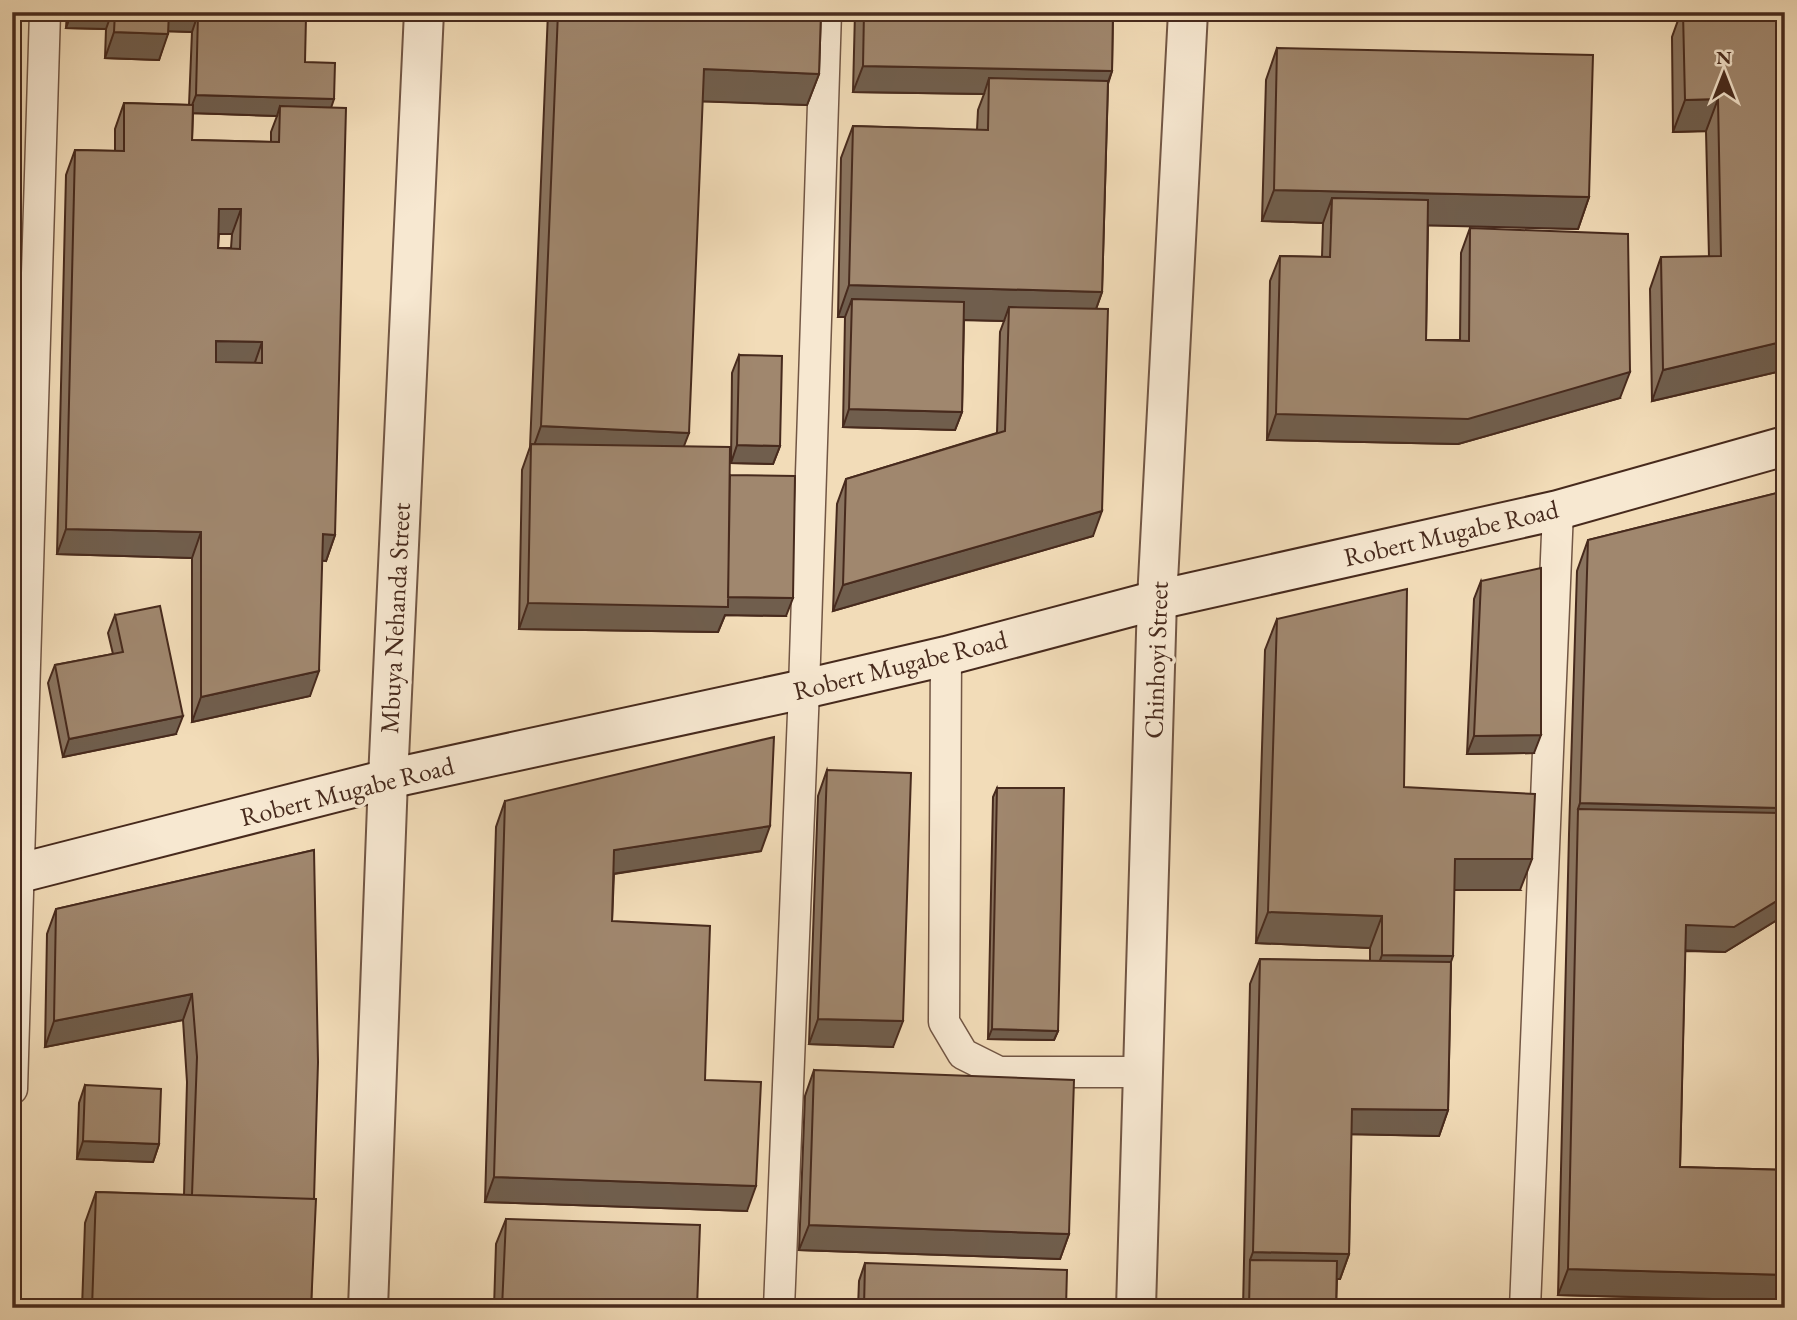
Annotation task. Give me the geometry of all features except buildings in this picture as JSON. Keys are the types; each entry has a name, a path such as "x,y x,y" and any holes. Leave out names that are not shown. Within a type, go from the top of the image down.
{"street":[{"name":"Mbuya Nehanda Street","path":"368,1308 388,779 424,12"},
{"name":"Chinhoyi Street","path":"1136,1308 1157,600 1188,12"},
{"name":"Robert Mugabe Road","path":"16,874 388,779 804,689 946,656 1157,600 1558,510 1785,446"}],"lane":[{"path":"12,1089 16,874 45,12"},
{"path":"779,1308 804,689 826,12"},
{"path":"1525,1308 1558,510"},
{"path":"946,656 944,1022 963,1054 999,1072 1143,1072"}]}
